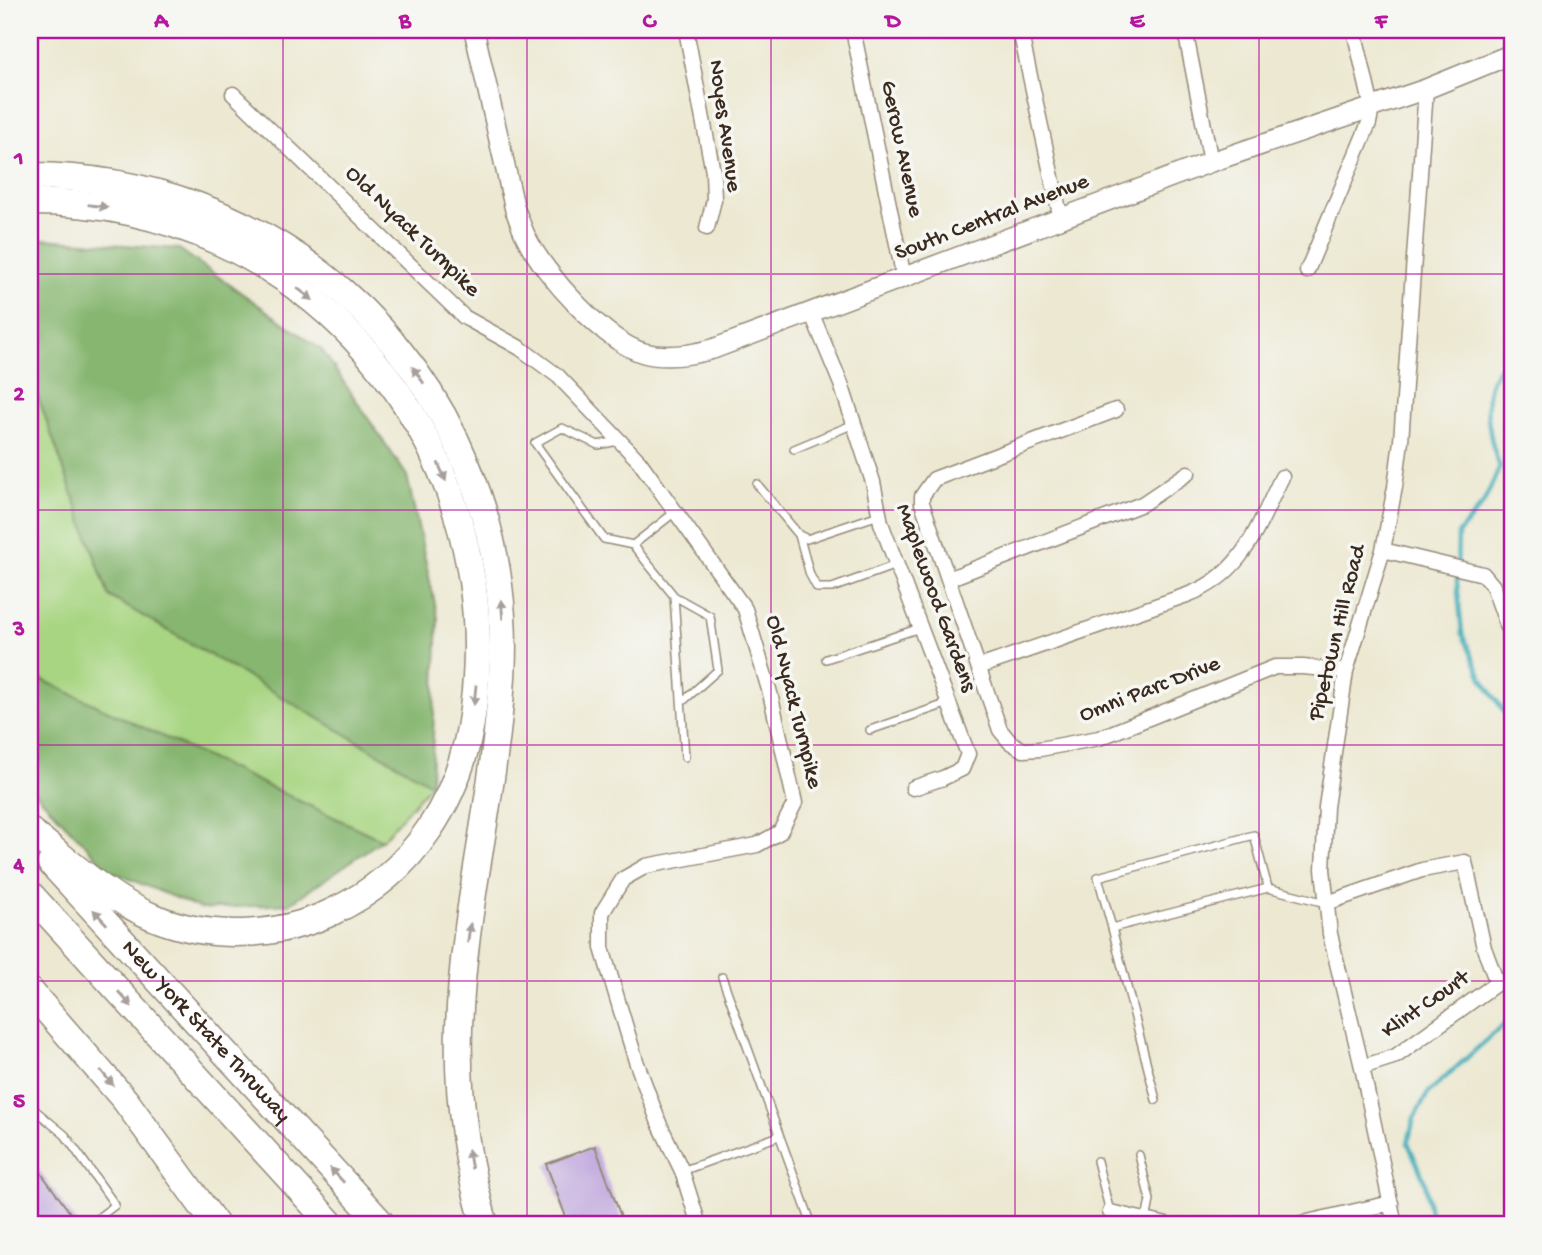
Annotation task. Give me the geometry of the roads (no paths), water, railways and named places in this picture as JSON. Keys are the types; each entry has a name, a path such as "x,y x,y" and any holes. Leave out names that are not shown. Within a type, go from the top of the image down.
{"highway":[{"path":"30,176 96,180 173,197 222,215 291,253 332,283 390,338 436,402 460,448 479,497 493,547 503,625 501,696 462,980 459,1031 460,1084 466,1136 485,1225"},
{"path":"30,202 118,209 211,239 254,260 286,281 317,304 353,338 400,395 425,436 446,480 462,529 473,578 478,653 468,738 454,783 436,821 412,855 395,871 360,898 325,916 287,928 240,933 204,930 172,923 152,916 113,894 30,831"},
{"name":"New York State Thruway","path":"30,840 383,1225"},
{"name":"New York State Thruway","path":"30,894 332,1225"},
{"path":"30,905 80,949"},
{"path":"30,990 125,1100 216,1225"}],"street":[{"name":"South Central Avenue","path":"474,30 515,209 526,238 540,261 594,321 621,342 644,353 669,356 692,355 1211,162 1426,89 1512,54"},
{"name":"Noyes Avenue","path":"686,30 713,172 715,200 707,228"},
{"name":"Gerow Avenue","path":"853,30 904,278"},
{"path":"1020,30 1060,219"},
{"path":"1185,30 1211,162"},
{"path":"1307,271 1369,123 1372,108 1354,30"},
{"name":"Pipetown Hill Road","path":"1395,1225 1362,1067 1330,934 1323,869 1326,807 1346,671 1383,550 1401,441 1426,89"},
{"name":"Old Nyack Turnpike","path":"233,94 464,317 520,348 558,376 639,461 745,609 771,694 795,803 780,832 757,845 646,866 623,879 602,913 602,948 636,1061 659,1123 681,1171 699,1225"},
{"name":"Maplewood Gardens","path":"811,312 841,384 897,565 968,754 962,769 913,788"},
{"name":"Omni Parc Drive","path":"1116,410 934,479 922,496 922,503 1000,730 1010,742 1023,750 1040,750 1099,738 1275,667 1346,671"},
{"path":"948,579 1142,504 1188,473"},
{"path":"979,667 1212,584 1245,550 1282,477"},
{"path":"1383,550 1483,574 1493,586 1512,639"},
{"name":"Klint Court","path":"1326,903 1422,870 1465,862 1484,948 1497,982 1396,1056 1362,1067"},
{"path":"1294,1225 1391,1203"},
{"path":"1110,1212 1167,1225"}],"lane":[{"path":"794,449 854,424"},
{"path":"618,441 598,445 562,428 535,443 604,539 632,545 674,596 710,616 718,670 682,702"},
{"path":"757,484 799,536 810,575 817,588 822,590 897,565"},
{"path":"632,545 676,512"},
{"path":"799,536 807,539 880,515"},
{"path":"674,596 685,757"},
{"path":"826,659 920,628"},
{"path":"870,730 949,703"},
{"path":"1156,1100 1098,877 1254,835 1268,888"},
{"path":"1112,928 1268,888 1326,903"},
{"path":"722,977 812,1225"},
{"path":"30,1106 65,1135 116,1205 89,1225"},
{"path":"681,1171 779,1136"},
{"path":"1139,1155 1150,1200 1146,1222"},
{"path":"1097,1161 1110,1212"}],"waterway":[{"path":"1512,350 1489,387 1491,435 1500,467 1483,504 1458,534 1457,582 1462,633 1483,680 1512,724"},
{"path":"1432,1225 1425,1182 1408,1143 1414,1118 1428,1093 1512,1017"}]}
